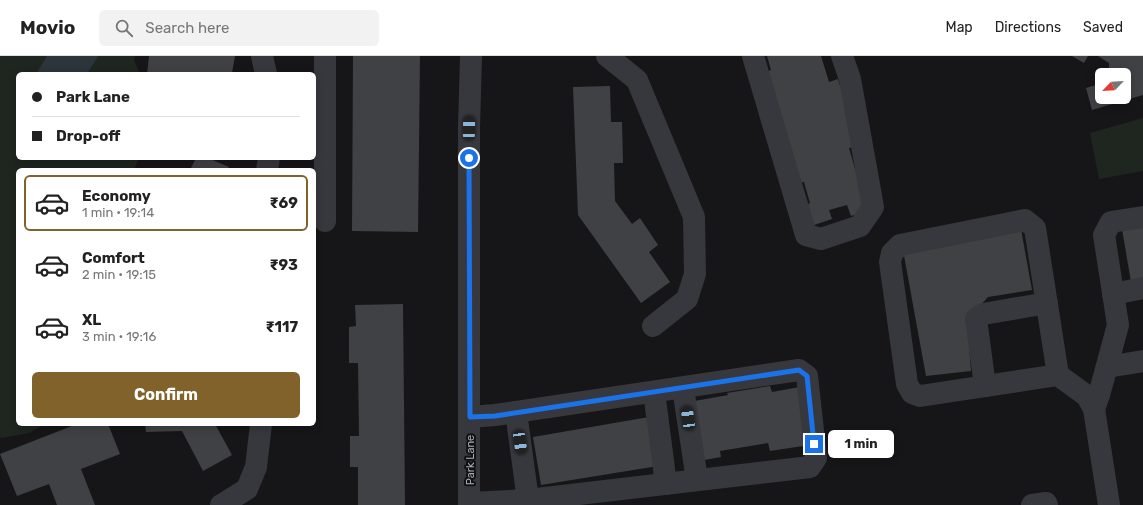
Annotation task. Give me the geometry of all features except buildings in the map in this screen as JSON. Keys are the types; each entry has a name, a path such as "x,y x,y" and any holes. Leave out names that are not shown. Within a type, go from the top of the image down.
{"street":[{"path":"262,56 266,72"},
{"path":"325,56 325,221"},
{"name":"Park Lane","path":"469,504 469,128 471,56"},
{"path":"607,56 637,80 694,217 695,274 688,299 653,326"},
{"path":"753,56 806,235 821,239 860,226 873,207 850,79 842,56"},
{"path":"1094,409 1118,325 1104,235 1111,222 1143,217"},
{"path":"1058,375 1035,228 1025,220 900,245 892,253 890,262 907,384 912,393 920,396 1058,375 1087,396 1094,409 1109,505"},
{"path":"1113,294 1143,288"},
{"path":"985,386 976,319 983,314 1047,303"},
{"path":"1107,367 1143,361"},
{"path":"469,504 528,500 810,467 816,458 807,376 799,370 495,416 470,417"},
{"path":"684,388 697,480"},
{"path":"654,392 666,484"},
{"path":"516,412 528,500"},
{"path":"221,505 247,489 256,466 260,426"},
{"path":"1032,505 1047,505"}],"shaded area":[{"path":"0,56 135,56 134,60 139,72 16,72 16,160 138,160 135,168 16,168 16,426 41,426 29,433 2,438 0,437"},
{"path":"47,56 98,56 88,72 37,72"},
{"path":"1143,118 1143,171 1099,179 1090,133"}],"route":[{"path":"469,158 470,417 495,416 799,370 807,376 814,444"}]}
